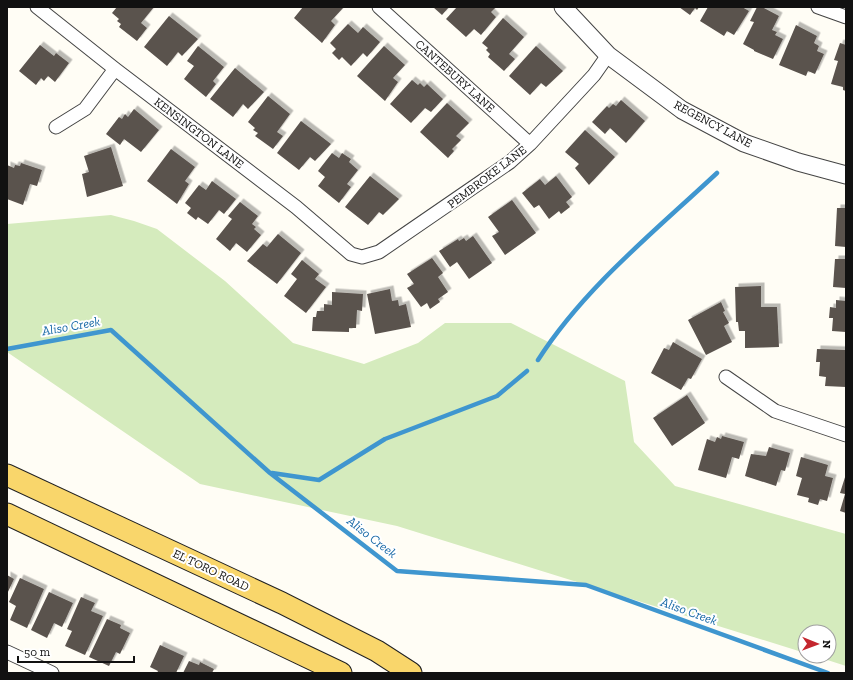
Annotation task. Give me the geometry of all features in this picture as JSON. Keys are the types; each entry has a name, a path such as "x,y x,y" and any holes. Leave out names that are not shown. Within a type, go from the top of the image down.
{"main road":[{"name":"EL TORO ROAD","path":"7,475 282,604 377,651 411,673"},
{"path":"7,514 341,673"}],"street":[{"name":"KENSINGTON LANE","path":"37,7 115,69 296,207 351,254 362,257"},
{"name":"CANTEBURY LANE","path":"379,7 530,144"},
{"name":"REGENCY LANE","path":"563,7 608,55 682,110 744,143 798,162 846,175"},
{"path":"818,7 846,17"},
{"name":"PEMBROKE LANE","path":"362,257 372,255 385,248 492,175 530,144 594,75 608,55"},
{"path":"56,127 85,109 115,69"},
{"path":"726,377 775,411 846,435"},
{"path":"7,652 52,673"}],"green space":[{"path":"111,215 157,229 225,281 293,343 364,364 418,343 445,323 511,323 625,381 634,442 675,486 846,534 846,666 837,663 837,624 797,624 797,651 397,526 200,484 7,352 7,224"}],"building":[{"path":"117,7 154,7 141,23 147,28 137,41 119,27 121,24 117,21 119,19 112,13"},
{"path":"303,7 343,8 331,21 335,25 322,43 294,18"},
{"path":"433,7 449,7 442,15"},
{"path":"457,7 496,7 491,12 496,17 481,35 474,29 466,37 446,19"},
{"path":"679,7 699,7 697,10 695,8 690,15"},
{"path":"708,7 742,7 749,11 734,35 727,31 724,36 700,21"},
{"path":"757,7 762,7 779,16 772,30 777,32 775,35 783,39 773,59 754,51 743,44 754,22 750,21"},
{"path":"169,16 198,39 182,56 178,52 167,66 144,47"},
{"path":"503,18 524,37 509,54 515,59 504,71 488,57 490,54 486,50 488,48 482,43"},
{"path":"348,24 358,33 363,27 380,42 367,57 363,53 351,66 342,57 339,60 332,53 336,49 330,43"},
{"path":"796,25 817,36 814,43 819,46 817,51 824,54 815,74 808,71 806,76 779,65"},
{"path":"840,43 846,45 846,91 843,90 843,87 831,84 838,61 834,60"},
{"path":"40,45 54,56 56,53 69,63 55,82 48,76 44,81 41,78 36,85 19,71"},
{"path":"198,46 224,67 213,81 216,84 206,97 184,79 194,66 187,61"},
{"path":"384,46 405,65 393,78 398,82 385,101 357,76"},
{"path":"536,46 563,71 546,87 541,83 530,95 509,76"},
{"path":"235,68 264,92 248,109 243,104 233,117 210,99"},
{"path":"412,80 418,85 420,83 424,87 427,84 443,99 431,112 425,108 411,123 390,104"},
{"path":"268,96 290,114 277,132 283,136 273,149 255,136 258,133 253,130 255,128 248,122"},
{"path":"621,100 645,121 626,143 610,128 605,134 592,122 607,106 609,108 613,104 616,106"},
{"path":"447,103 469,123 456,136 461,140 452,149 454,151 448,158 420,132"},
{"path":"134,109 159,130 141,152 124,139 120,145 106,134 119,117 122,119 125,114 128,117"},
{"path":"301,121 331,144 315,161 310,157 299,170 277,153"},
{"path":"585,130 615,157 589,185 575,168 579,164 565,152"},
{"path":"111,147 123,186 87,197 82,174 89,172 84,156"},
{"path":"171,149 195,167 185,181 189,184 177,204 147,181"},
{"path":"332,153 339,158 342,153 351,159 349,162 358,170 347,184 351,187 339,203 318,186 325,177 318,171"},
{"path":"21,163 42,170 37,186 30,184 23,205 7,199 7,165 14,168 15,165 20,166"},
{"path":"370,176 399,199 383,215 379,212 368,225 345,207"},
{"path":"556,176 572,197 566,202 570,207 561,214 559,211 549,219 539,205 534,208 522,193 540,179 545,185"},
{"path":"212,181 236,199 224,214 219,210 208,224 198,217 196,220 187,213 191,208 185,203 199,185 206,190"},
{"path":"512,200 536,233 505,255 492,236 499,232 488,217"},
{"path":"240,202 258,216 252,224 256,227 254,229 261,235 247,252 236,243 230,251 216,239 232,219 228,216"},
{"path":"837,208 846,208 846,247 835,246"},
{"path":"278,234 301,253 277,284 247,261 263,244 267,247"},
{"path":"473,236 492,263 469,279 457,262 450,267 439,251 458,239 459,241 464,238 466,241"},
{"path":"432,258 443,273 438,277 448,292 438,299 440,302 430,309 427,303 421,307 407,288 414,284 407,274"},
{"path":"835,259 846,259 846,288 833,287"},
{"path":"302,260 319,274 315,279 326,287 306,313 284,296 297,279 291,274"},
{"path":"761,286 761,307 777,307 779,347 745,348 745,331 739,331 738,322 736,322 735,287"},
{"path":"390,289 392,301 398,300 399,306 406,304 411,327 375,334 367,294"},
{"path":"332,292 363,294 362,311 357,310 356,328 349,328 349,332 312,331 313,317 316,317 317,311 324,311 324,304 332,305"},
{"path":"836,300 846,301 846,332 832,331 833,318 829,318 830,307 836,308"},
{"path":"721,302 725,311 723,312 729,323 724,326 732,342 706,355 688,320"},
{"path":"673,342 702,359 691,379 688,378 681,390 651,373 664,348 669,350"},
{"path":"817,349 846,350 846,387 825,386 826,377 819,376 820,362 816,362"},
{"path":"687,395 705,423 672,446 653,418"},
{"path":"722,436 744,442 739,459 732,457 726,478 698,470 707,439 715,442 717,437 721,439"},
{"path":"769,447 790,453 785,471 781,470 776,486 745,476 751,454 766,456"},
{"path":"801,457 828,465 825,476 833,478 827,501 820,499 818,505 808,502 809,498 797,495 802,478 796,476"},
{"path":"846,474 846,513 840,511 845,494 840,493"},
{"path":"7,575 14,579 7,594"},
{"path":"20,578 44,589 27,628 10,620 16,606 9,602"},
{"path":"49,592 73,603 62,627 54,623 47,638 31,630"},
{"path":"81,597 95,603 91,611 103,616 85,655 65,646 72,631 67,629"},
{"path":"107,619 121,625 120,628 130,633 120,654 116,652 109,666 89,657"},
{"path":"160,645 184,656 176,673 157,673 158,671 150,667"},
{"path":"189,661 199,665 200,662 214,669 212,673 183,673"}],"waterway":[{"path":"538,360 556,334 599,284 645,239 717,173"},
{"name":"Aliso Creek","path":"7,349 111,330 270,473 397,571 586,585 828,673"},
{"path":"272,473 319,480 385,439 497,396 527,371"}]}
